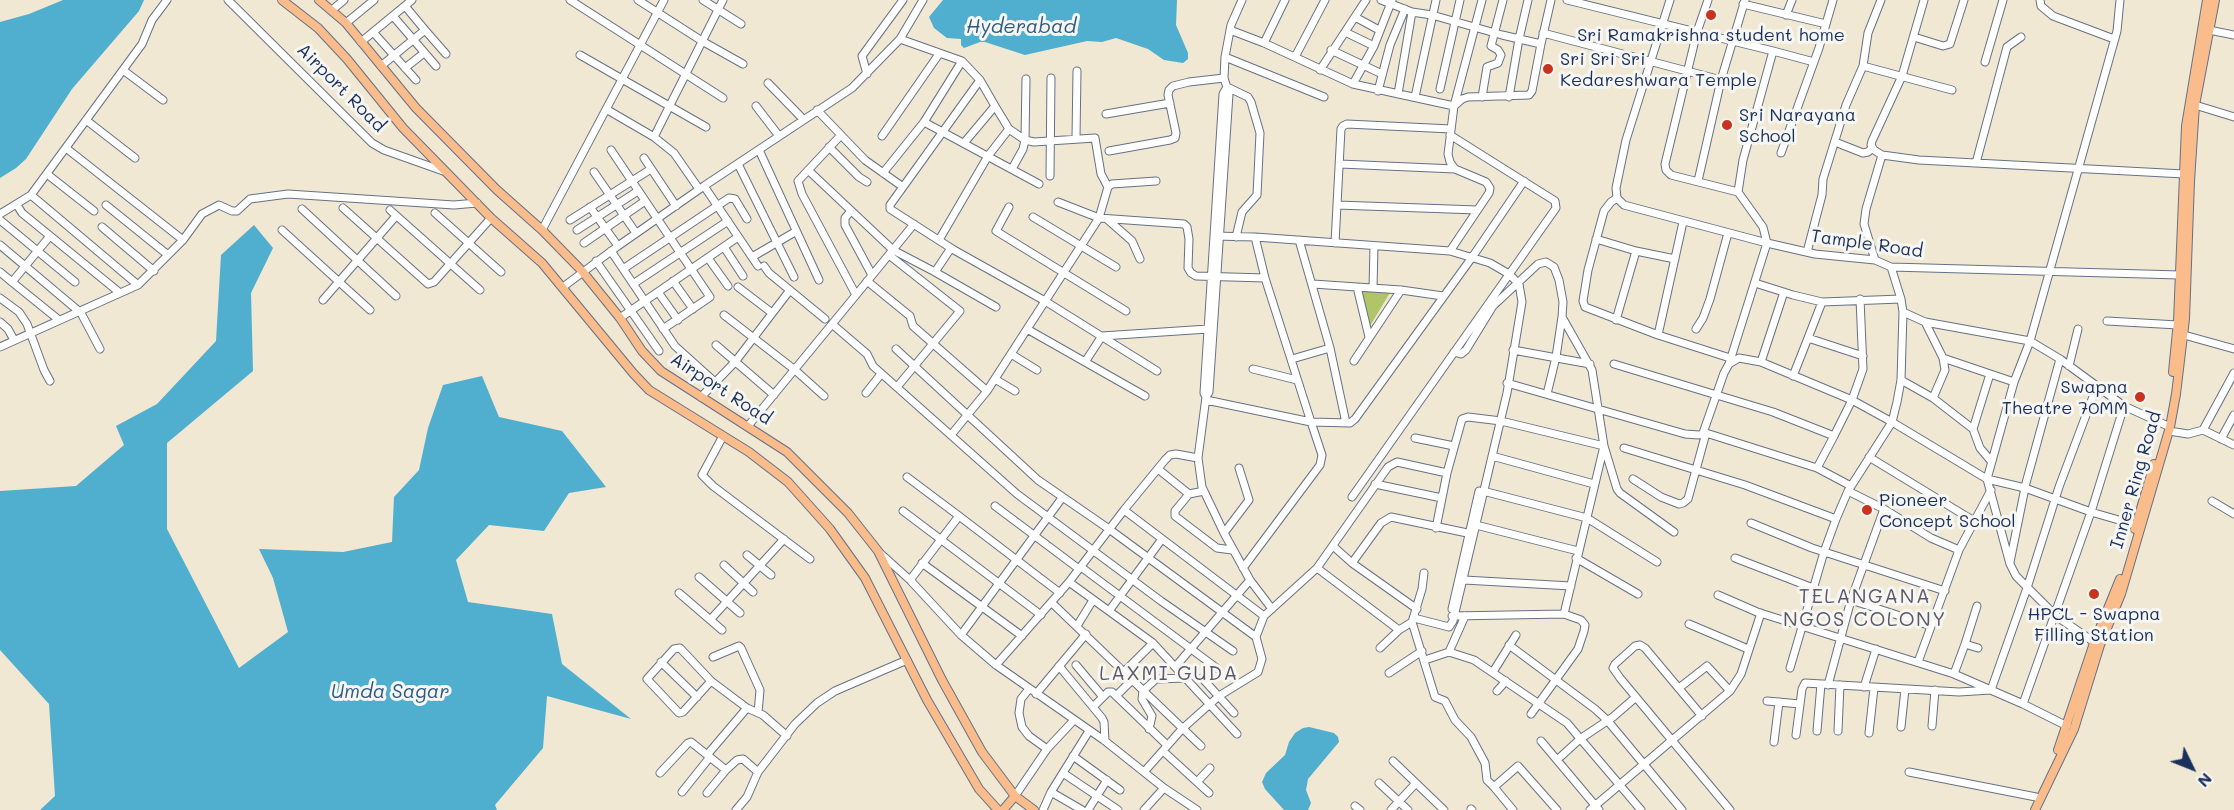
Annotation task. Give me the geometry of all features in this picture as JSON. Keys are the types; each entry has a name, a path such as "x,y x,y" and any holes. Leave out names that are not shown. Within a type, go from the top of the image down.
{"main road":[{"name":"Airport Road","path":"282,0 318,28 342,53 401,126 491,218 521,243 563,287 649,390 723,436 788,482 830,529 865,578 927,700 979,789 998,810"},
{"name":"Airport Road","path":"319,0 346,23 425,118 582,271 620,318 642,351 660,371 787,452 848,513 878,551 942,680 982,752 1015,796 1034,810"},
{"name":"Inner Ring Road","path":"2029,810 2055,759 2097,644 2168,428 2178,325 2184,174 2207,0"},
{"name":"Inner Ring Road","path":"2035,810 2074,729 2097,644 2121,594 2168,428 2184,335 2192,106 2214,0"},
{"path":"1003,810 1015,796"}],"street":[{"path":"0,214 31,195 142,44 152,20 167,0"},
{"name":"Airport Road","path":"228,0 372,143 384,150 447,173"},
{"path":"332,10 344,0"},
{"path":"346,23 374,0"},
{"path":"361,42 412,0"},
{"path":"570,0 723,98"},
{"path":"638,0 743,64"},
{"path":"542,230 664,0"},
{"path":"703,0 741,24"},
{"path":"654,137 723,0"},
{"path":"867,74 862,56 903,0"},
{"path":"563,287 614,248 701,188 852,88 900,39 923,0"},
{"path":"1242,0 1230,30 1225,57 1224,78 1229,94 1214,276 1209,393 1206,398 1198,458 1204,491 1232,550 1250,580 1272,609"},
{"path":"1264,43 1285,0"},
{"path":"1295,57 1325,0"},
{"path":"1320,70 1366,0"},
{"path":"1381,0 1409,11 1541,44"},
{"path":"1415,97 1436,0"},
{"path":"1440,89 1460,0"},
{"path":"1455,169 1448,154 1454,106 1482,0"},
{"path":"1482,97 1487,68 1498,63 1501,54 1491,46 1503,0"},
{"path":"1509,97 1528,0"},
{"path":"1454,106 1468,97 1525,97 1532,91 1551,0"},
{"path":"1567,0 1814,62"},
{"path":"1670,0 1626,140 1616,188 1617,198 1604,211 1588,270 1583,303 1590,310 1730,361 1739,358 1761,362 1852,400 1987,479 2025,488 2091,512 2136,525"},
{"path":"1633,479 1656,494 1679,504 1688,498 1704,433 1730,361 1767,243 1763,227 1738,192 1671,175 1666,170 1665,165 1697,32 1708,0"},
{"path":"1786,15 1792,0"},
{"path":"1780,153 1814,62 1833,0"},
{"path":"1807,252 1822,195 1824,178 1846,105 1863,66 1868,33 1881,0"},
{"path":"1835,142 1863,153 1872,148 1872,141 1902,76 1924,0"},
{"path":"1914,37 1943,46 1950,44 1964,0"},
{"path":"1985,62 2003,0"},
{"path":"2038,0 2053,16 2114,39"},
{"path":"2097,644 2056,616 2016,576 2010,564 1987,479 2014,382 2030,341 2117,31 2120,0"},
{"path":"1353,84 1374,46 1391,2"},
{"path":"1698,181 1721,80 1744,2 1826,24"},
{"path":"405,6 446,54"},
{"path":"1378,91 1390,45 1409,11"},
{"path":"1398,94 1409,11"},
{"path":"393,16 436,66"},
{"path":"1355,17 1379,30"},
{"path":"381,66 425,30"},
{"path":"1230,30 1353,84 1454,106"},
{"path":"2209,30 2234,34"},
{"path":"373,32 416,80"},
{"path":"1345,32 1374,46"},
{"path":"1543,33 1721,80"},
{"path":"1976,163 2007,47 2021,36"},
{"path":"900,39 962,61 972,68 1008,129 1025,140 1095,138 1101,174 1108,187 1103,218 1081,246 987,391 951,435"},
{"path":"1331,50 1382,74"},
{"path":"1738,192 1743,160 1773,51"},
{"path":"405,68 424,52"},
{"path":"882,136 939,54"},
{"path":"580,55 706,127"},
{"path":"1225,57 1324,97"},
{"path":"883,173 924,122 962,61"},
{"path":"1863,66 1952,90"},
{"path":"123,70 163,99"},
{"path":"1076,138 1077,71"},
{"path":"1050,176 1051,78"},
{"path":"1110,151 1170,141 1176,133 1168,95 1173,86 1203,79 1224,78"},
{"path":"1012,169 1023,149 1025,140 1026,79"},
{"path":"980,80 889,207 951,248 1045,301 1157,371"},
{"path":"768,83 804,119"},
{"path":"1227,87 1248,97 1260,134 1257,195 1242,212 1236,237"},
{"path":"1106,114 1170,103"},
{"path":"756,106 779,136"},
{"path":"963,143 995,106"},
{"path":"2192,106 2234,117"},
{"path":"606,109 654,137 674,153 701,188 718,205 752,257 825,319"},
{"path":"817,110 865,160 903,187"},
{"path":"86,120 135,158"},
{"path":"924,122 1039,184"},
{"path":"1335,243 1341,129 1347,124 1451,132 1555,201 1557,205 1352,496"},
{"path":"939,240 988,156 1008,129"},
{"path":"841,135 798,181 802,194 856,295"},
{"path":"829,147 867,182"},
{"path":"66,148 183,240"},
{"path":"1872,148 1882,155 1919,160 2184,174"},
{"path":"610,150 710,297 663,329"},
{"path":"759,150 819,280"},
{"path":"1875,260 1864,224 1866,209 1882,155"},
{"path":"644,158 676,206"},
{"path":"738,164 794,277"},
{"path":"1340,164 1455,169 1482,179 1490,188 1489,193 1450,251"},
{"path":"570,220 651,169"},
{"path":"808,170 891,253 959,309 959,314 897,387"},
{"path":"594,172 636,233"},
{"path":"47,174 94,211"},
{"path":"1108,187 1112,184 1156,181"},
{"path":"1206,398 1311,422 1350,423 1473,256 1524,181"},
{"path":"577,230 638,191"},
{"path":"0,347 138,285 183,240 202,214 212,207 219,205 237,211 250,199 288,194 454,205 477,203"},
{"path":"31,195 138,285"},
{"path":"623,269 729,198 735,199 747,219"},
{"name":"Tample Road","path":"1617,198 1624,205 1683,222 1807,252 1875,260 1891,267 2180,275"},
{"path":"584,243 645,201"},
{"path":"1058,202 1103,218 1184,224 1187,227 1189,240 1188,268 1191,273 1196,276 1266,278"},
{"path":"1337,204 1477,210"},
{"path":"16,205 22,213 120,293"},
{"path":"106,205 168,255"},
{"path":"590,207 605,228 623,269 675,346 715,382"},
{"path":"1010,207 996,231 1126,310"},
{"path":"344,208 428,284 434,282 491,218"},
{"path":"302,209 396,296"},
{"path":"390,210 480,290"},
{"path":"851,211 845,218 845,225 870,278 910,316 912,326 987,391"},
{"path":"435,213 501,272"},
{"path":"323,300 396,216"},
{"path":"1033,217 1116,267"},
{"path":"1103,218 1132,241 1140,259"},
{"path":"0,220 75,282"},
{"path":"633,284 728,220"},
{"path":"1658,335 1683,222"},
{"path":"748,426 914,224"},
{"path":"102,227 153,271"},
{"path":"282,230 370,309"},
{"path":"752,257 795,232"},
{"path":"1696,329 1710,299 1728,233"},
{"path":"12,282 50,236"},
{"path":"1217,236 1450,251 1490,262 1509,274 1518,284 1522,302 1506,387 1453,618"},
{"path":"620,318 738,237"},
{"path":"1243,568 1322,460 1255,237"},
{"path":"1596,239 1636,251 1675,259"},
{"path":"1299,240 1330,348 1346,423"},
{"path":"0,245 79,312 100,349"},
{"path":"1372,288 1374,246"},
{"path":"723,247 743,276"},
{"path":"935,272 951,248"},
{"path":"1616,320 1636,251"},
{"path":"891,253 935,272 996,307"},
{"path":"708,258 728,286"},
{"path":"596,261 659,351"},
{"path":"1454,352 1461,354 1466,350 1493,306 1538,264 1546,262 1558,272 1563,302 1556,357 1547,394"},
{"path":"1790,668 1836,519 1850,489 1892,422 1901,380 1903,312 1891,267"},
{"path":"0,272 59,320"},
{"path":"1206,398 1204,393 1208,329 1214,276"},
{"path":"674,281 693,309"},
{"path":"1755,282 1822,302 1901,299"},
{"path":"1313,284 1401,290 1443,297"},
{"path":"738,287 772,314"},
{"path":"1357,287 1369,337"},
{"path":"701,397 735,362 790,290"},
{"path":"1354,361 1401,290"},
{"path":"658,292 678,320"},
{"path":"1761,362 1784,292"},
{"path":"0,298 21,315 31,333 50,381"},
{"path":"1817,468 1852,400 1863,369 1860,299"},
{"path":"1793,376 1822,302"},
{"path":"1903,312 1925,322 2030,341 2060,359 2124,406 2168,428 2188,434 2203,430 2234,445"},
{"path":"724,315 824,396"},
{"path":"1562,317 1590,364 1595,382 1604,446 1617,489 1620,494 1674,532"},
{"path":"2107,321 2178,325"},
{"path":"0,322 8,329 14,340"},
{"path":"1925,322 1943,358 1945,370 1933,398"},
{"path":"832,324 867,354 873,366 881,374 1017,494 1233,651"},
{"path":"1028,329 1144,396"},
{"path":"1102,336 1208,329"},
{"path":"2069,366 2078,329"},
{"path":"2184,335 2234,349"},
{"path":"1085,362 1102,336"},
{"path":"1808,338 1863,356"},
{"path":"716,345 774,395"},
{"path":"1292,359 1330,348"},
{"path":"896,350 1038,480 1256,637"},
{"path":"1513,350 1590,364"},
{"path":"1011,354 1037,370"},
{"path":"1943,358 2014,382"},
{"path":"2010,564 2025,488 2060,359"},
{"path":"1614,364 1773,412 1834,436"},
{"path":"1253,369 1297,380"},
{"path":"866,393 881,374"},
{"path":"1973,429 1990,374"},
{"path":"2203,430 2233,376"},
{"path":"995,379 1015,391"},
{"path":"1901,380 1933,398 1973,429 1980,448 1991,461"},
{"path":"1991,690 2055,499 2097,386"},
{"path":"1506,387 1547,394 1685,434 1704,433 1817,468 1917,530 1959,550"},
{"path":"2023,704 2056,616 2124,406"},
{"path":"2221,439 2234,415"},
{"path":"1436,528 1447,473 1462,419 1468,417 1498,421 1604,446"},
{"path":"1413,620 1449,627 1453,618 1464,579 1471,534 1476,525 1498,421"},
{"path":"723,436 702,475 713,486 810,559"},
{"path":"1415,438 1454,446"},
{"path":"1564,614 1604,446"},
{"path":"1624,448 1745,485 1836,519"},
{"path":"996,665 1052,603 1170,455 1198,458"},
{"path":"1492,456 1594,484"},
{"path":"1869,457 1974,520"},
{"path":"1144,772 1182,729 1219,696 1258,672 1262,659 1256,637 1263,616 1317,568 1388,466 1397,462 1447,473"},
{"path":"1224,533 1249,500 1239,468"},
{"path":"1158,469 1189,494"},
{"path":"907,477 1060,593"},
{"path":"1374,484 1442,498"},
{"path":"1918,662 1959,550 1991,490"},
{"path":"1204,491 1189,494 1176,511 1175,516 1217,548 1232,550"},
{"path":"1483,491 1587,518 1657,562"},
{"path":"961,635 1062,498"},
{"path":"2212,501 2234,514"},
{"path":"995,506 1218,669"},
{"path":"1817,731 1825,684 1851,600 1884,509"},
{"path":"1124,510 1263,616"},
{"path":"903,511 1041,615"},
{"path":"910,580 959,516"},
{"path":"1352,562 1386,519 1395,517 1471,534"},
{"path":"1751,523 1824,552 1945,591"},
{"path":"1476,525 1577,554 1638,594"},
{"path":"710,620 784,539"},
{"path":"1109,611 1162,539"},
{"path":"1333,546 1417,609"},
{"path":"878,551 910,580 961,635 996,665 1105,741 1164,788 1197,810"},
{"path":"747,555 771,574"},
{"path":"1735,558 1813,588"},
{"path":"922,563 1022,636"},
{"path":"724,565 753,592"},
{"path":"1317,568 1399,630"},
{"path":"1380,648 1413,620 1424,573"},
{"path":"699,577 740,613"},
{"path":"1464,579 1571,586"},
{"path":"1176,666 1250,580"},
{"path":"1069,582 1153,642 1237,734"},
{"path":"679,593 722,630"},
{"path":"1718,595 1761,613 1954,674 2067,726"},
{"path":"1077,626 1093,600"},
{"path":"1851,600 1931,626"},
{"path":"1052,603 1201,746"},
{"path":"1954,674 1977,606"},
{"path":"1541,741 1595,809 1619,785 1730,692 1741,674 1761,613"},
{"path":"1453,618 1564,614 1581,620 1585,625 1578,649 1531,714"},
{"path":"1449,652 1465,616"},
{"path":"1413,620 1435,697 1445,701 1455,720 1471,737 1485,763 1487,780 1513,810"},
{"path":"1689,624 1749,649"},
{"path":"1036,694 1086,634"},
{"path":"1492,672 1516,635"},
{"path":"1124,672 1153,642"},
{"path":"1965,644 1978,648"},
{"path":"1509,645 1557,679 1607,720 1682,810"},
{"path":"1702,716 1640,645 1635,646 1615,664 1613,668 1730,810"},
{"path":"713,657 739,646 741,648 760,690 758,713"},
{"path":"711,681 682,712 676,712 647,679 674,649 680,648 711,681 787,736"},
{"path":"1864,687 1876,649"},
{"path":"1389,673 1422,651"},
{"path":"1425,660 1449,652 1474,660 1539,703 1567,723 1641,810"},
{"path":"736,810 747,797 758,772 804,715 835,691 907,660"},
{"path":"661,662 697,697"},
{"path":"1076,665 1103,696"},
{"path":"1059,666 1104,722 1105,741"},
{"path":"1679,688 1707,666 1730,692"},
{"path":"1149,729 1152,716 1142,699 1143,691 1156,679 1185,678"},
{"path":"1202,678 1233,713"},
{"path":"1116,696 1132,680"},
{"path":"1497,691 1506,681"},
{"path":"1796,735 1803,684 1976,692 1991,690"},
{"path":"1838,731 1840,685"},
{"path":"1869,733 1874,688"},
{"path":"1029,689 1021,699 1019,712 1022,728 1047,749"},
{"path":"1901,727 1905,689"},
{"path":"1932,726 1935,690"},
{"path":"1093,707 1110,691 1209,793"},
{"path":"1557,760 1580,739 1613,717 1636,697"},
{"path":"1767,701 1800,704"},
{"path":"1774,742 1779,702"},
{"path":"682,792 747,708"},
{"path":"1015,796 1047,749 1074,720"},
{"path":"1043,810 1051,792 1089,731"},
{"path":"660,773 689,742 726,771"},
{"path":"1073,756 1120,790"},
{"path":"706,793 737,760 743,759 758,772"},
{"path":"1393,761 1444,810"},
{"path":"1494,787 1514,767 1518,766 1557,810"},
{"path":"1197,782 1210,768"},
{"path":"1909,772 2036,797"},
{"path":"1063,773 1118,810"},
{"path":"1088,810 1107,780"},
{"path":"1379,783 1408,810"},
{"path":"1391,810 1416,783"},
{"path":"1144,810 1164,788"},
{"path":"1051,792 1082,810"}],"green space":[{"path":"1357,288 1391,291 1367,331"}],"water":[{"path":"63,0 144,0 139,11 72,89 26,159 0,178 0,22 29,14"},
{"name":"Hyderabad","path":"943,0 1177,0 1176,25 1188,53 1188,59 1183,63 1164,60 1148,49 1116,38 1102,42 1087,41 1025,55 985,42 964,48 961,45 961,39 947,38 934,28 929,17"},
{"name":"Umda Sagar","path":"254,225 273,248 251,293 253,371 167,443 167,529 239,668 288,632 273,578 259,549 343,552 392,542 394,497 419,470 428,428 443,385 482,376 499,417 562,431 606,487 569,493 544,531 489,525 456,560 468,602 552,614 562,664 631,719 547,696 543,748 495,805 497,810 40,810 55,796 49,704 0,650 0,491 76,486 124,445 116,426 157,404 216,341 221,255"},
{"path":"1309,727 1334,733 1339,742 1308,779 1306,790 1311,803 1308,810 1284,810 1265,789 1262,782 1266,773 1285,755 1295,733"}],"place":[{"name":"Sri Ramakrishna student home","path":"1711,15"},
{"name":"Sri Sri Sri Kedareshwara Temple","path":"1548,69"},
{"name":"Sri Narayana School","path":"1727,125"},
{"name":"Swapna Theatre 70MM","path":"2140,397"},
{"name":"Pioneer Concept School","path":"1867,510"},
{"name":"HPCL - Swapna Filling Station","path":"2094,594"}],"district":[{"name":"TELANGANA NGOS COLONY","path":"1865,608"},
{"name":"LAXMI GUDA","path":"1169,674"}]}
